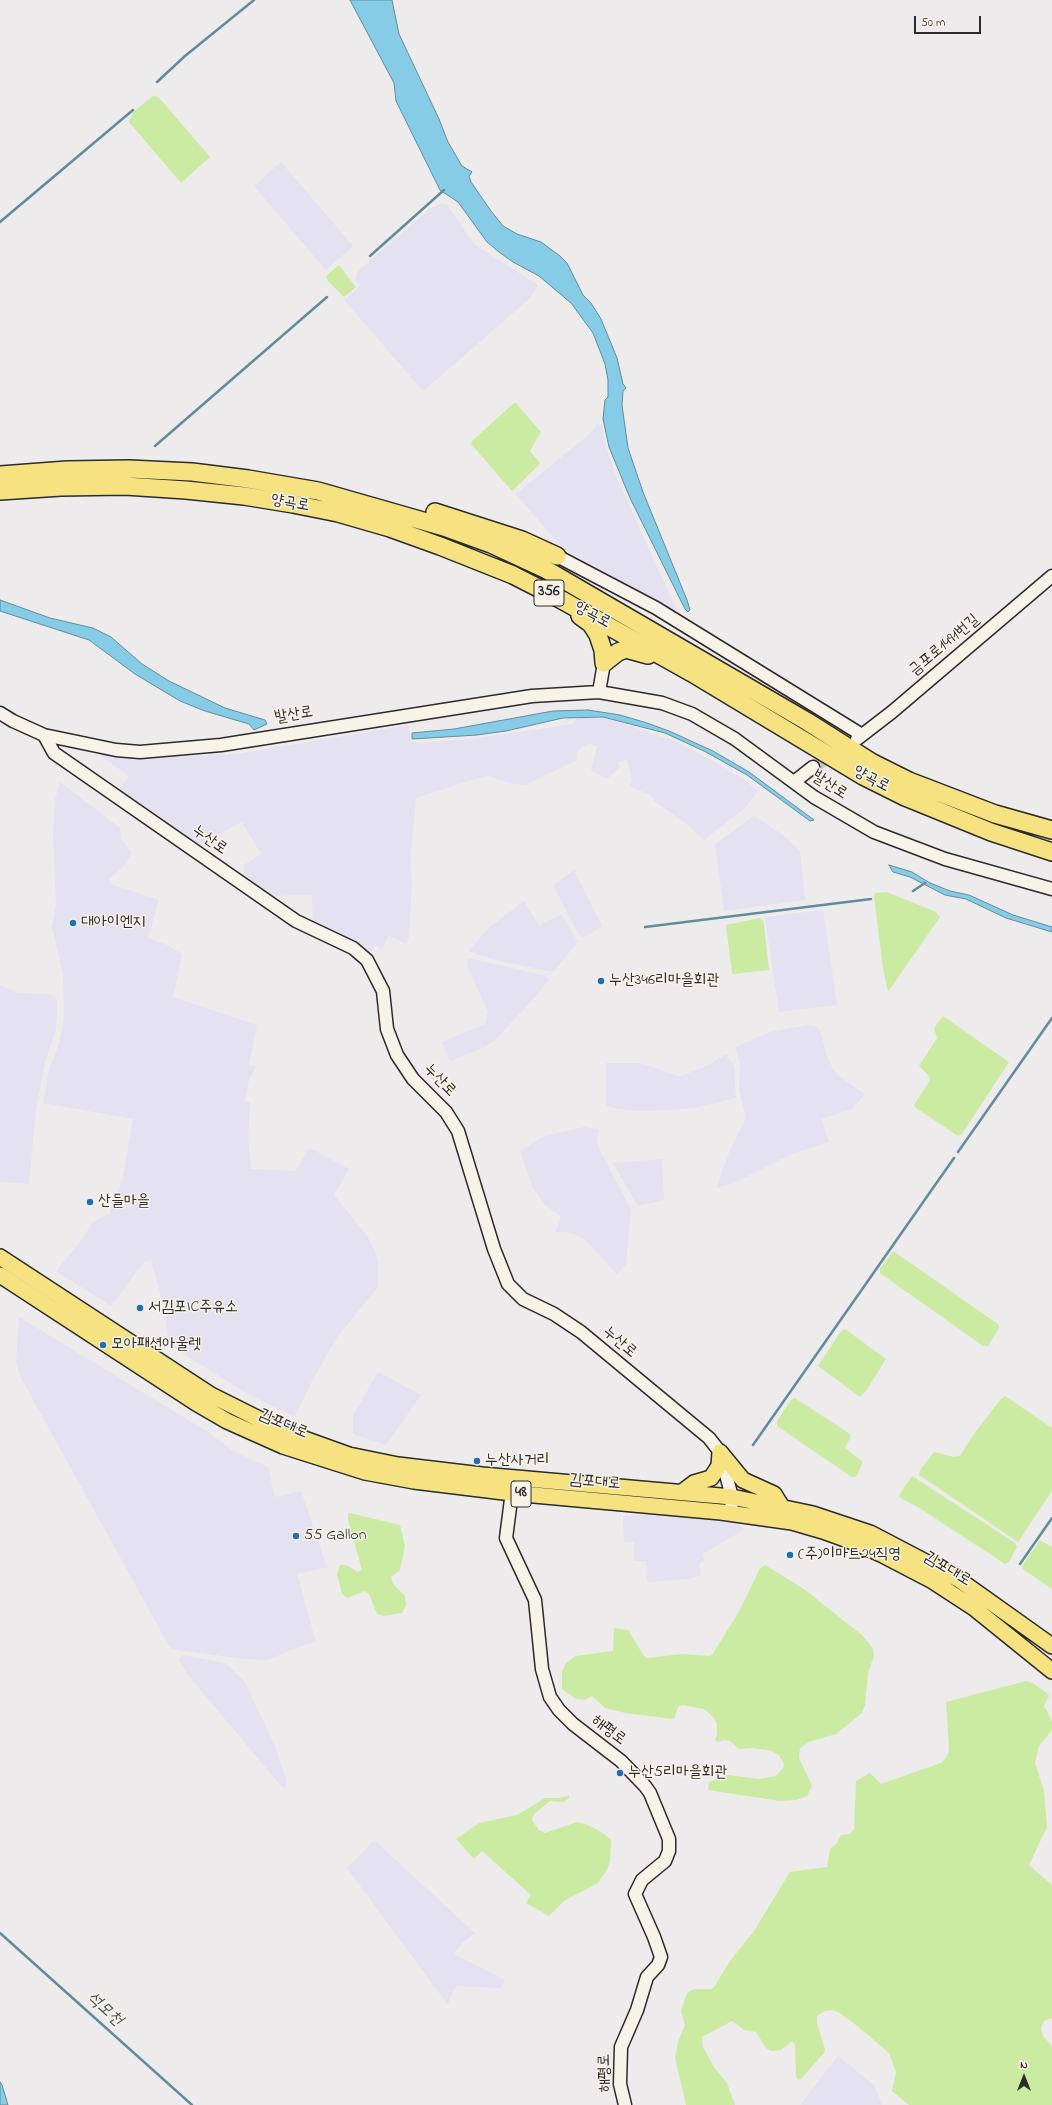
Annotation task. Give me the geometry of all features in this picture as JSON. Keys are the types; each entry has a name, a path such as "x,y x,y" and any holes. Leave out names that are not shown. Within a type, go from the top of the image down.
{"highway":[{"name":"양곡로","path":"0,475 129,469 192,472 248,479 318,491 444,527 523,558 616,609 801,718 877,765 909,781 995,814 1052,830"},
{"name":"양곡로","path":"0,491 61,487 125,486 244,496 338,513 390,528 433,543 513,575 560,599 692,673 850,768 905,797 991,832 1052,852"},
{"path":"318,491 383,500 431,511 522,540 557,556"},
{"path":"560,599 591,624 598,635 603,650 604,663"},
{"path":"604,663 618,652 626,649 633,650 692,673"}],"main road":[{"name":"김포대로","path":"0,1257 211,1395 285,1432 349,1454 398,1465 514,1478 732,1497 782,1507 847,1524 870,1532 898,1546 958,1580 1052,1646"},
{"name":"김포대로","path":"0,1275 196,1403 227,1421 283,1446 365,1472 414,1481 512,1493 731,1513 792,1522 856,1543 931,1580 974,1608 1052,1671"},
{"path":"63,1316 69,1311 84,1318 93,1317"},
{"path":"682,1492 694,1483 711,1478 719,1466 720,1452"},
{"path":"720,1452 743,1480 774,1494 782,1507"},
{"path":"567,1498 569,1482"}],"street":[{"name":"금포로1491번길","path":"557,556 656,608 860,737 892,712 1052,576"},
{"path":"599,692 604,663"},
{"name":"발산로","path":"0,713 13,722 44,735 116,750 140,752 221,745 517,698 599,692 662,703 692,714 735,739 794,782 843,815 890,839 945,859 1052,889"},
{"name":"누산로","path":"44,735 54,754 296,921 353,948 367,960 383,991 387,1029 397,1055 413,1079 446,1112 458,1131 497,1256 512,1289 523,1299 554,1314 581,1332 709,1438 720,1452 732,1497 731,1513"},
{"path":"794,782 814,767"},
{"name":"해평로","path":"514,1478 506,1538 535,1600 542,1668 546,1688 559,1710 573,1724 622,1761 650,1793 669,1839 669,1851 665,1861 642,1880 635,1894 661,1957 658,1965 647,1977 635,2014 621,2047 620,2084 625,2105"}],"shaded area":[{"path":"281,162 353,246 326,270 254,186"},
{"path":"442,203 447,205 474,244 538,285 530,298 423,391 344,300 360,286 356,279 356,275 359,270 434,206"},
{"path":"596,424 602,425 605,444 616,476 676,609 672,614 613,581 614,577 563,549 516,494 592,432"},
{"path":"577,718 607,718 677,742 715,762 746,781 758,791 745,808 704,840 684,822 654,801 652,796 630,786 632,780 627,759 618,762 620,767 607,779 591,770 597,747 590,743 578,750 577,760 525,785 510,783 488,776 416,798 410,866 412,881 409,937 406,944 389,935 382,949 375,945 369,956 313,925 312,895 266,896 243,879 244,865 261,854 242,822 197,846 118,792 129,776 101,756 102,754 148,758 237,754 409,725 410,740 415,743 472,739 573,724"},
{"path":"60,782 120,828 121,839 132,853 123,867 109,879 110,884 159,900 148,938 167,945 182,954 173,997 257,1025 249,1065 256,1066 249,1080 245,1102 250,1102 248,1136 251,1169 295,1171 310,1148 349,1169 334,1195 368,1237 378,1260 378,1287 337,1337 310,1385 295,1417 248,1394 168,1344 164,1307 151,1260 144,1262 111,1306 56,1271 76,1247 94,1221 110,1213 113,1199 122,1182 133,1119 43,1103 49,1070 59,1044 64,1019 63,974 52,927 56,905 53,834 55,799"},
{"path":"754,816 782,834 800,851 805,900 724,911 715,844"},
{"path":"574,870 602,926 584,937 579,935 554,887 556,883"},
{"path":"524,901 539,926 561,914 578,942 553,972 496,960 468,951 490,927"},
{"path":"823,910 837,1005 779,1012 765,917"},
{"path":"468,958 545,976 549,979 535,997 496,1039 485,1047 450,1061 442,1042 485,1024 488,1012 467,965"},
{"path":"0,985 18,993 50,994 56,998 57,1003 56,1030 45,1062 36,1109 29,1184 0,1182"},
{"path":"807,1025 815,1026 820,1030 827,1056 833,1069 839,1076 865,1094 852,1109 821,1119 829,1142 789,1155 735,1183 716,1188 730,1150 746,1118 739,1089 740,1066 736,1047 770,1032"},
{"path":"726,1054 734,1067 736,1098 698,1107 672,1110 637,1111 613,1108 606,1105 606,1063 640,1063 678,1076 709,1065"},
{"path":"584,1127 599,1129 597,1142 599,1149 631,1209 626,1264 617,1275 585,1239 568,1232 556,1232 561,1216 546,1206 533,1188 520,1151 545,1136"},
{"path":"662,1159 664,1200 638,1206 613,1163"},
{"name":"모아패션아울렛","path":"19,1317 208,1432 233,1451 268,1467 275,1497 301,1491 327,1567 297,1574 316,1642 298,1647 268,1660 244,1659 172,1649 169,1646 20,1376 16,1361"},
{"path":"378,1372 421,1395 386,1445 353,1434 353,1416"},
{"path":"698,1513 737,1519 744,1530 702,1554 705,1560 699,1563 701,1575 689,1579 647,1582 646,1561 634,1561 634,1542 624,1542 623,1516"},
{"path":"182,1655 226,1663 245,1682 275,1746 286,1779 286,1787 282,1787 188,1675 179,1659"},
{"path":"374,1840 475,1933 462,1943 454,1954 505,1980 501,1988 457,1986 452,1992 448,2005 347,1868"},
{"path":"838,2056 874,2085 882,2105 800,2105"}],"green space":[{"path":"153,96 158,97 162,101 210,157 181,183 129,122 133,112"},
{"path":"339,265 356,287 344,297 328,281 326,276"},
{"path":"514,403 516,403 541,432 530,451 540,463 512,491 471,444 472,441"},
{"path":"887,892 936,912 940,917 888,992 883,968 874,896 875,893"},
{"path":"760,918 763,920 764,925 769,970 733,974 726,925"},
{"path":"943,1016 1009,1062 962,1134 958,1136 916,1108 914,1105 930,1080 929,1076 919,1066 937,1038 934,1028"},
{"path":"893,1251 998,1324 999,1328 988,1346 983,1346 880,1273 880,1269"},
{"path":"845,1329 886,1359 866,1391 860,1397 818,1366 841,1331"},
{"path":"1005,1396 1052,1428 1052,1491 1018,1542 919,1475 920,1470 934,1452 954,1457 960,1456 971,1438 1000,1400"},
{"path":"795,1398 850,1434 851,1436 845,1448 863,1462 856,1477 852,1477 777,1426 777,1421 791,1400"},
{"path":"912,1476 1015,1543 1017,1547 1009,1562 1005,1564 921,1509 899,1497"},
{"path":"350,1513 400,1525 405,1546 400,1570 391,1577 393,1584 405,1596 406,1605 402,1613 384,1616 377,1614 369,1594 365,1591 347,1598 342,1594 337,1574 340,1565 346,1565 358,1572 362,1570 348,1520 348,1514"},
{"path":"1040,1540 1052,1547 1052,1589 1023,1569 1022,1566"},
{"path":"765,1565 804,1589 863,1636 873,1649 874,1656 868,1673 865,1705 862,1713 836,1734 809,1742 800,1748 799,1758 812,1786 807,1796 796,1800 780,1801 708,1790 709,1782 729,1775 758,1779 776,1776 783,1768 784,1764 779,1755 772,1751 753,1748 739,1749 730,1741 725,1740 717,1742 715,1739 717,1735 717,1724 714,1718 704,1709 682,1705 678,1707 674,1719 625,1713 605,1708 592,1696 585,1700 576,1699 562,1689 562,1671 566,1663 576,1656 612,1651 614,1628 628,1630 644,1656 647,1658 682,1654 712,1655 740,1610 760,1568"},
{"path":"1026,1681 1033,1683 1048,1694 1049,1696 1044,1706 1052,1721 1052,1730 1039,1746 1035,1763 1044,1791 1047,1827 1029,1865 1052,1885 1052,2018 1044,2021 1041,2028 1043,2036 1052,2046 1052,2105 909,2105 892,2091 896,2072 889,2053 856,2025 838,2012 832,2010 825,2011 817,2016 817,2023 825,2049 824,2053 801,2079 798,2080 796,2077 795,2045 792,2041 781,2050 771,2051 766,2048 756,2032 744,2030 732,2021 702,2037 703,2047 714,2067 727,2083 735,2105 686,2105 675,2058 678,2042 685,2025 681,2011 687,1993 694,1989 712,1989 714,1987 730,1961 754,1931 790,1872 827,1867 830,1849 837,1843 841,1835 850,1834 854,1829 856,1781 870,1773 881,1784 941,1763 946,1758 949,1751 946,1702"},
{"path":"569,1795 569,1798 563,1802 550,1801 534,1814 532,1820 539,1830 545,1833 577,1822 586,1824 603,1833 611,1840 610,1861 607,1870 598,1883 564,1901 549,1916 526,1903 531,1895 482,1851 474,1859 456,1839 479,1823 517,1815 545,1798 560,1798"}],"water":[{"path":"350,0 392,0 399,34 439,119 448,142 462,166 472,172 469,176 471,182 503,226 517,234 541,242 567,263 583,295 591,303 601,319 617,358 623,384 626,388 623,391 622,405 628,448 643,492 687,600 690,610 688,612 685,609 630,498 609,447 603,419 605,400 608,397 608,380 605,364 593,333 571,303 539,276 513,262 487,242 458,202 440,190 396,101 394,83"},
{"path":"0,600 50,618 93,628 111,637 142,664 169,681 225,708 265,720 267,724 254,730 249,724 205,711 180,701 135,674 89,640 0,611"},
{"path":"588,710 620,715 647,723 669,731 713,751 749,772 814,820 810,821 747,775 706,752 665,733 603,717 563,718 506,731 477,735 412,739 412,733 454,729 553,711"},
{"path":"889,865 912,872 930,883 950,891 969,895 1013,915 1052,927 1052,932 1006,918 966,899 945,895 910,877 893,872"},
{"path":"0,2082 2,2085 8,2105 0,2105"}],"waterway":[{"path":"157,82 185,56 254,0"},
{"path":"0,222 133,110"},
{"path":"370,256 444,190"},
{"path":"155,446 327,297"},
{"path":"913,891 925,883"},
{"path":"645,927 871,899"},
{"path":"958,1152 1052,1018"},
{"path":"753,1445 954,1158"},
{"path":"1020,1564 1052,1518"},
{"name":"석모천","path":"0,1933 192,2105"}],"tunnel":[{"path":"813,767 836,753"}],"place":[{"name":"대아이엔지","path":"73,923"},
{"name":"누산346리마을회관","path":"601,981"},
{"name":"산들마을","path":"90,1202"},
{"name":"서김포IC주유소","path":"140,1308"},
{"name":"모아패션아울렛","path":"103,1345"},
{"name":"누산사거리","path":"477,1461"},
{"name":"55 Gallon","path":"296,1536"},
{"name":"(주)이마트24직영","path":"790,1555"},
{"name":"누산5리마을회관","path":"620,1773"}]}
